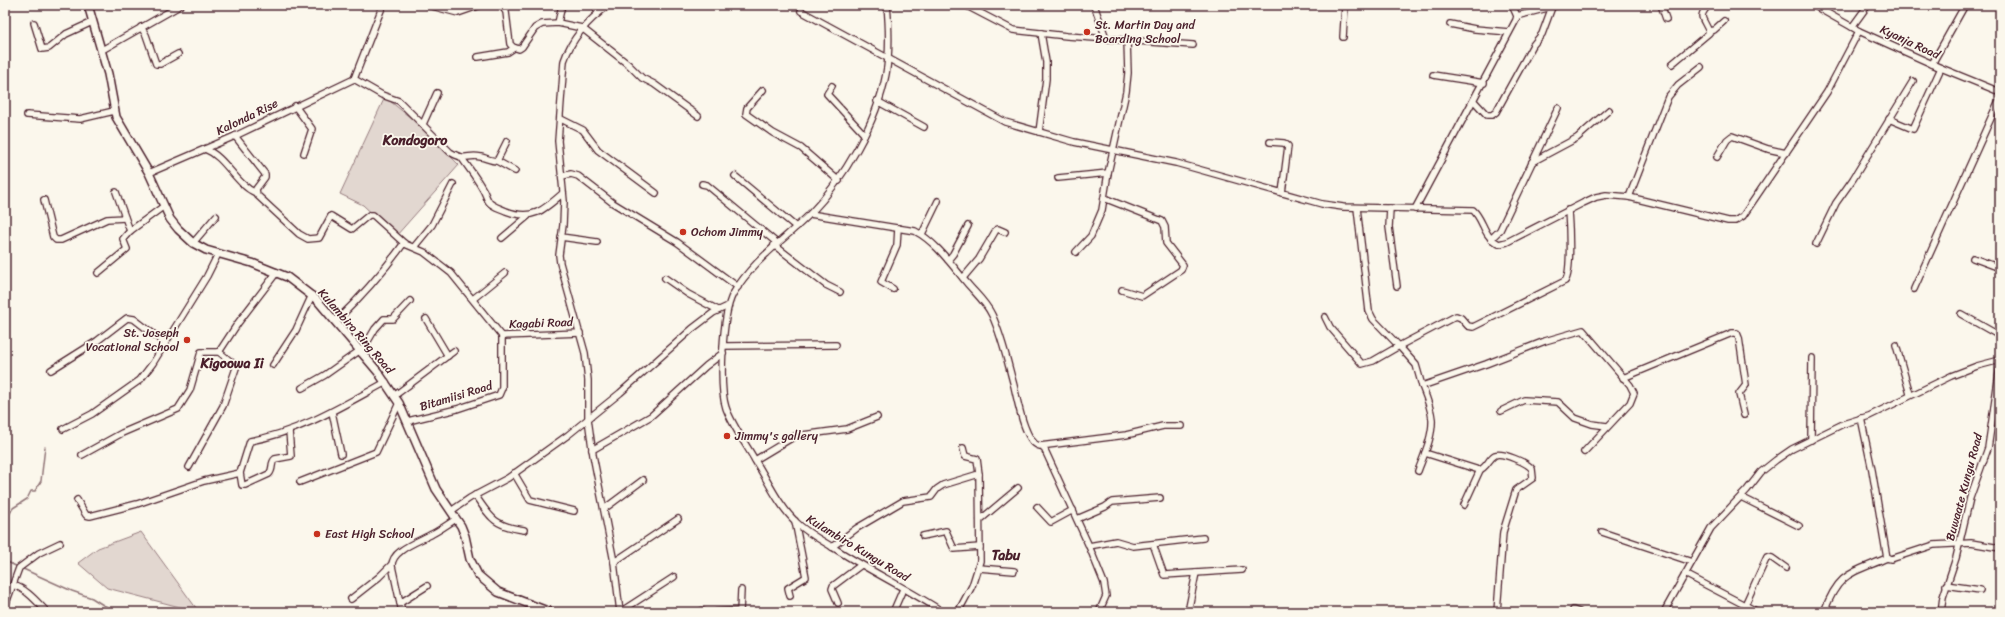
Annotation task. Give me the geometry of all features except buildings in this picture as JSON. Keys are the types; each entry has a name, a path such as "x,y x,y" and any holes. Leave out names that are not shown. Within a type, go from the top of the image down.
{"street":[{"name":"Kulambiro Ring Road","path":"88,5 109,78 114,111 149,173 164,206 178,229 193,244 218,254 277,272 293,281 312,295 336,321 386,382 399,403 436,489 456,519 465,536 474,568 485,583 498,592 550,612"},
{"path":"102,50 181,5"},
{"path":"383,5 354,80 382,95 394,98 423,124 450,152 461,157 480,157 497,161 515,171"},
{"path":"428,5 458,13 481,5"},
{"path":"501,5 506,12 510,44 514,48"},
{"path":"558,23 562,5"},
{"path":"596,5 598,13"},
{"path":"609,5 582,28 568,47 564,61 558,150 562,176 564,219 561,237 560,264 580,333 588,368 588,419 592,450 598,488 604,509 614,562 620,612 674,577"},
{"name":"Kulambiro Kungu Road","path":"887,5 888,57 886,73 864,134 839,180 810,214 776,244 738,288 728,306 723,353 724,400 726,408 755,460 795,521 861,565 943,612"},
{"path":"965,5 1009,29 1041,33 1193,45"},
{"path":"1094,5 1106,38"},
{"path":"1343,37 1345,5"},
{"path":"1512,5 1517,16"},
{"path":"1415,209 1484,83 1517,16 1559,5"},
{"path":"1661,5 1666,19"},
{"path":"1709,5 1702,12 1701,16 1710,31"},
{"name":"Kyanja Road","path":"1813,5 1859,31 1941,68 2000,92"},
{"path":"1852,27 1868,5"},
{"path":"1932,64 1965,5"},
{"path":"1474,101 1488,115 1492,115 1496,112 1533,45 1542,34 1552,7"},
{"path":"802,11 1011,124 1112,151 1176,163 1322,204 1357,208 1473,210 1477,214 1486,234 1496,243 1503,244 1568,210 1596,197 1606,195 1629,197 1686,212 1735,222 1743,216 1827,92 1859,31"},
{"path":"1672,64 1708,35 1710,31 1714,30 1724,21"},
{"path":"34,23 42,49 49,48 66,34 92,22"},
{"path":"478,57 508,52 514,48 519,49 525,45 533,31 538,26 558,23 582,28 629,65 638,75 654,84 698,116"},
{"path":"1450,24 1475,29 1509,32"},
{"path":"141,27 156,64 160,64 178,54"},
{"path":"1039,132 1046,79 1046,62 1041,33"},
{"path":"1076,252 1094,230 1102,210 1112,151 1126,92 1128,73 1127,40"},
{"path":"1629,197 1668,97 1678,85 1701,67"},
{"path":"1889,118 1913,129 1941,68"},
{"path":"1433,75 1484,83"},
{"name":"Kalonda Rise","path":"149,173 234,136 295,106 354,80"},
{"path":"1816,244 1836,203 1853,179 1913,81"},
{"path":"832,86 827,94 864,134"},
{"path":"763,90 746,108 746,114 773,133 801,148 839,180"},
{"path":"423,124 437,93"},
{"path":"1914,289 2000,98"},
{"path":"877,101 924,127"},
{"path":"295,106 312,129 304,153"},
{"path":"1491,239 1500,230 1558,108"},
{"path":"1532,162 1577,138 1609,110"},
{"path":"27,115 80,119 114,111"},
{"path":"561,119 579,127 588,136 598,150 656,193"},
{"path":"234,136 265,174 265,177 256,189 256,193"},
{"path":"1716,158 1726,140 1732,136 1768,149 1786,152"},
{"path":"497,161 507,141"},
{"path":"1270,142 1284,143 1288,146 1282,193"},
{"path":"205,149 214,155 246,188 256,193 305,238 314,240 319,238 331,216 352,229 370,214 404,243 424,252 451,272 502,336"},
{"path":"461,157 492,205 510,212 528,216"},
{"path":"1058,178 1108,173"},
{"path":"562,176 571,174 578,176 613,203 677,242 738,288"},
{"path":"735,176 796,227"},
{"path":"414,247 432,225 453,184"},
{"path":"702,184 707,185 824,283 840,292"},
{"path":"116,192 130,231"},
{"path":"502,238 528,216 542,210 563,193"},
{"path":"1104,198 1162,221 1165,227 1166,243 1183,265 1181,270 1142,296 1122,290"},
{"path":"44,200 53,237 56,240 61,240 107,219 125,218"},
{"path":"922,234 938,201"},
{"path":"98,273 127,249 123,239 130,231 164,206"},
{"path":"1357,208 1369,311 1373,320 1416,365 1432,417 1431,431 1418,471"},
{"path":"1390,208 1389,227 1397,286"},
{"path":"1325,317 1330,327 1362,364 1373,361 1456,316 1462,318 1468,326 1473,326 1565,281 1568,276 1568,210"},
{"path":"810,214 915,231 922,234 948,260 992,314 1006,354 1023,423 1033,444 1043,446 1126,435 1163,426 1181,426"},
{"path":"193,244 216,216"},
{"path":"948,260 952,256 968,226"},
{"path":"893,289 881,282 897,245 898,228"},
{"path":"963,278 979,259 996,230 998,229 1005,232"},
{"path":"561,237 596,242"},
{"path":"336,321 372,285 384,267 404,243"},
{"path":"63,429 92,414 137,384 153,363 207,276 218,254"},
{"path":"1973,258 2000,268"},
{"path":"219,352 238,323 277,272"},
{"path":"473,300 505,273"},
{"path":"665,278 688,294 718,310"},
{"path":"273,365 296,330 312,295"},
{"path":"302,388 360,352 378,324 384,319 393,319 410,301"},
{"path":"451,511 475,495 514,473 588,419 692,329 718,310 728,306"},
{"path":"1961,314 2000,336"},
{"path":"51,370 98,341 127,318 134,319 165,343"},
{"path":"426,319 448,356"},
{"path":"1422,386 1486,364 1545,341 1583,330 1633,389 1633,397 1630,403 1584,452"},
{"name":"Kagabi Road","path":"502,336 580,333"},
{"path":"1623,378 1732,333 1737,333 1746,385 1739,394 1744,416"},
{"name":"Bitamiisi Road","path":"408,421 457,409 499,395 502,388 502,336"},
{"path":"724,346 836,345"},
{"path":"1896,345 1910,394"},
{"path":"394,396 454,351"},
{"path":"82,455 122,433 178,409 190,390 201,352 219,352 235,365 236,368 223,406 189,467"},
{"path":"592,450 651,416 706,366 723,353"},
{"path":"1811,440 1812,358"},
{"path":"1664,612 1714,524 1741,497 1761,472 1776,460 1792,449 1910,394 1964,370 2000,360"},
{"name":"Buwaate Kungu Road","path":"1941,612 1946,585 1960,543 1970,498 1988,448 1997,408 2000,366"},
{"path":"289,432 291,456 275,459 272,463 271,472 245,486 242,485 240,473 250,441 289,432 332,412 386,382"},
{"path":"1501,410 1524,400 1558,402 1575,418 1592,424 1607,426"},
{"path":"300,482 376,452 399,403"},
{"path":"332,412 341,454"},
{"path":"755,460 795,436 847,429 877,418"},
{"path":"1861,418 1872,470 1887,558"},
{"path":"1043,446 1090,546 1104,583 1106,592 1099,612"},
{"path":"958,612 972,586 979,568 980,547 979,474 977,459 964,455 963,448"},
{"path":"1425,453 1480,470"},
{"path":"1464,505 1480,470 1491,458 1499,454 1527,464 1534,473 1533,478 1516,490 1503,532 1497,612"},
{"path":"77,500 86,515 90,516 137,504 204,481 240,473"},
{"path":"514,473 530,500 574,511"},
{"path":"832,547 857,528 903,501 926,499 943,485 979,474"},
{"path":"604,509 643,480"},
{"path":"980,520 1018,488"},
{"path":"475,495 489,516 506,527 524,530"},
{"path":"1741,497 1799,526"},
{"path":"1077,519 1105,508 1112,502 1160,498"},
{"path":"1037,508 1050,522 1073,510"},
{"path":"350,599 379,577 392,564 395,557 407,546 432,534 456,519"},
{"path":"614,562 678,519"},
{"path":"790,596 788,588 806,577 795,521"},
{"path":"923,536 946,531 954,549 980,547"},
{"path":"1602,532 1692,562"},
{"path":"1090,546 1116,541 1134,546 1203,538"},
{"path":"5,606 19,568 42,552 60,543"},
{"path":"1824,612 1830,596 1841,579 1887,558 1891,559 1934,545 1971,543 2000,548"},
{"path":"1153,544 1163,574 1196,574 1242,570"},
{"path":"1746,605 1767,557 1772,558 1786,568"},
{"path":"392,564 402,612"},
{"path":"838,603 832,589 833,586 861,565"},
{"path":"979,568 1014,571"},
{"path":"1188,612 1196,574"},
{"path":"1685,574 1758,612"},
{"path":"13,585 27,592 47,612"},
{"path":"1946,585 1980,590"},
{"path":"400,603 427,586"},
{"path":"893,612 903,589"},
{"path":"717,612 740,612 741,590"}],"shaded area":[{"path":"385,97 423,128 459,165 396,236 363,205 340,194"},
{"path":"141,532 199,612 107,588 78,563 98,548"}],"waterway":[{"path":"5,522 13,508 27,499 31,491 35,491 41,481 45,447"},
{"path":"5,561 18,567"},
{"path":"21,568 72,591 92,598 118,612"}],"place":[{"name":"St. Martin Day and Boarding School","path":"1087,32"},
{"name":"Ochom Jimmy","path":"683,232"},
{"name":"St. Joseph Vocational School","path":"187,340"},
{"name":"Jimmy's gallery","path":"727,436"},
{"name":"East High School","path":"317,534"}],"district":[{"name":"Kondogoro","path":"415,140"},
{"name":"Kigoowa Ii","path":"232,363"},
{"name":"Tabu","path":"1006,555"}]}
